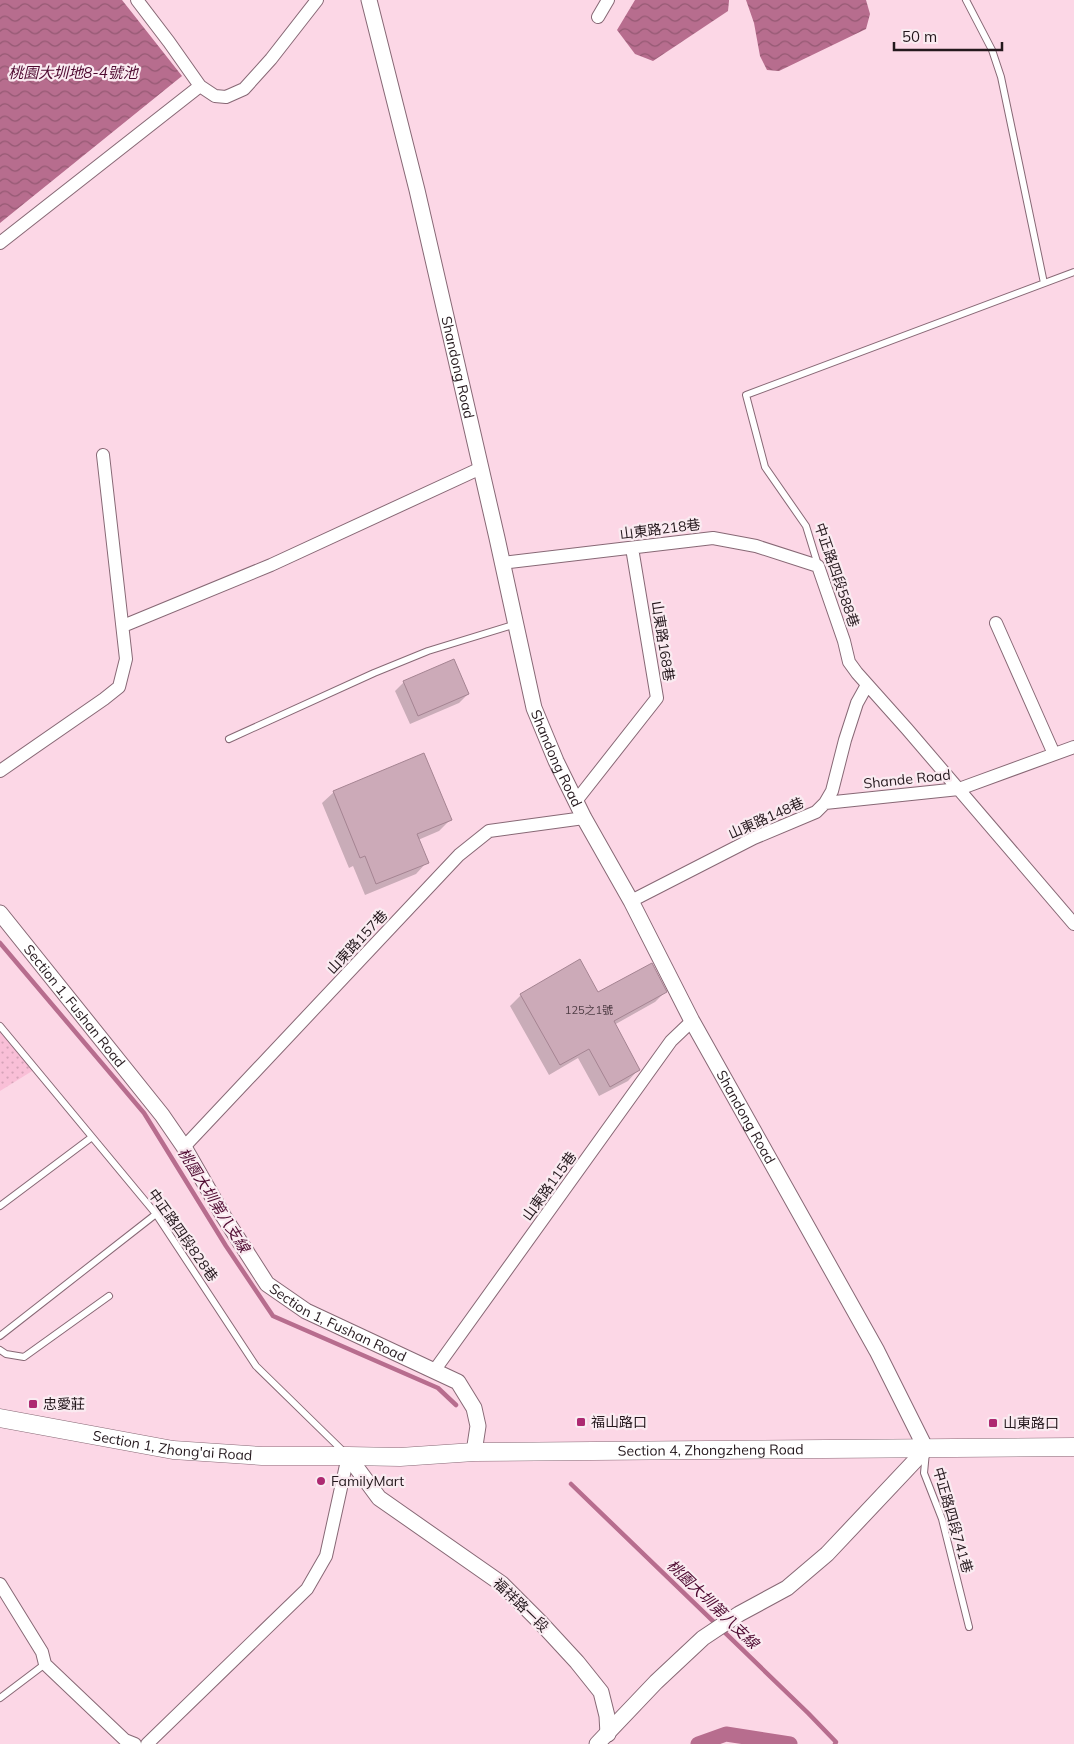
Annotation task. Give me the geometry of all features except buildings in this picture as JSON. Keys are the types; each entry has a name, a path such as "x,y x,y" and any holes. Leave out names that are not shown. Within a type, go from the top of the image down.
{"main road":[{"name":"Section 1, Zhong'ai Road","path":"0,1418 173,1450 262,1456 348,1456"},
{"name":"Section 4, Zhongzheng Road","path":"348,1456 400,1457 474,1452 926,1449 1074,1446"}],"street":[{"path":"137,0 170,42 200,86 215,96 226,97 244,89 271,59 317,0"},
{"name":"Shandong Road","path":"369,0 417,190 534,708 556,761 584,818 631,901 692,1020 877,1351 926,1449"},
{"path":"598,17 608,0"},
{"path":"0,243 200,86"},
{"path":"0,771 119,687 126,659 103,455"},
{"path":"122,626 271,565 481,468"},
{"name":"山東路218巷","path":"502,563 713,538 756,546 818,566"},
{"name":"山東路168巷","path":"576,801 657,698 632,548"},
{"name":"中正路四段588巷","path":"818,566 844,641 849,662 1074,924"},
{"path":"996,623 1054,754"},
{"name":"山東路148巷","path":"631,901 754,838 816,812 826,803 832,791 845,740 867,685"},
{"name":"Shande Road","path":"826,803 959,789 1074,747"},
{"name":"山東路157巷","path":"184,1147 459,855 489,831 584,818"},
{"name":"Section 1, Fushan Road","path":"0,913 162,1115 184,1147 224,1217 267,1284 306,1311 458,1382 474,1408 478,1426 474,1452"},
{"name":"山東路115巷","path":"434,1371 665,1049 692,1020"},
{"path":"605,1741 656,1682 703,1638 733,1618 787,1588 826,1554 926,1449"},
{"path":"147,1744 307,1589 326,1556 348,1456"},
{"name":"福祥路一段","path":"348,1456 378,1498 502,1584 541,1623 601,1692 607,1716 605,1741"},
{"path":"0,1584 42,1652 45,1664 125,1740 135,1744"}],"lane":[{"path":"966,0 992,50 1001,77 1044,283"},
{"name":"中正路四段588巷","path":"818,566 806,526 765,467 746,396 1074,272"},
{"path":"229,739 374,673 428,651 516,624"},
{"name":"中正路四段828巷","path":"0,1026 156,1214 256,1366 348,1456"},
{"path":"0,1206 92,1137"},
{"path":"0,1336 156,1214"},
{"path":"0,1350 6,1354 24,1357 109,1296"},
{"name":"中正路四段741巷","path":"926,1449 924,1473 942,1519 969,1627"},
{"path":"0,1698 45,1664"}],"shaded area":[{"path":"0,1023 37,1068 0,1091"}],"water":[{"name":"桃園大圳地8-4號池","path":"0,0 122,0 182,76 0,223"},
{"path":"635,0 729,1 728,11 653,61 635,54 617,30"},
{"path":"746,0 866,0 870,14 866,29 779,71 767,70 760,56 754,23"}],"waterway":[{"name":"桃園大圳第八支線","path":"0,943 144,1113 226,1246 273,1316 438,1388 456,1405"},
{"name":"桃園大圳第八支線","path":"571,1484 808,1713 836,1742 835,1744"},
{"path":"698,1744 726,1734 790,1744"}],"place":[{"name":"忠愛莊","path":"33,1404"},
{"name":"福山路口","path":"581,1422"},
{"name":"山東路口","path":"993,1423"},
{"name":"FamilyMart","path":"321,1481"}]}
